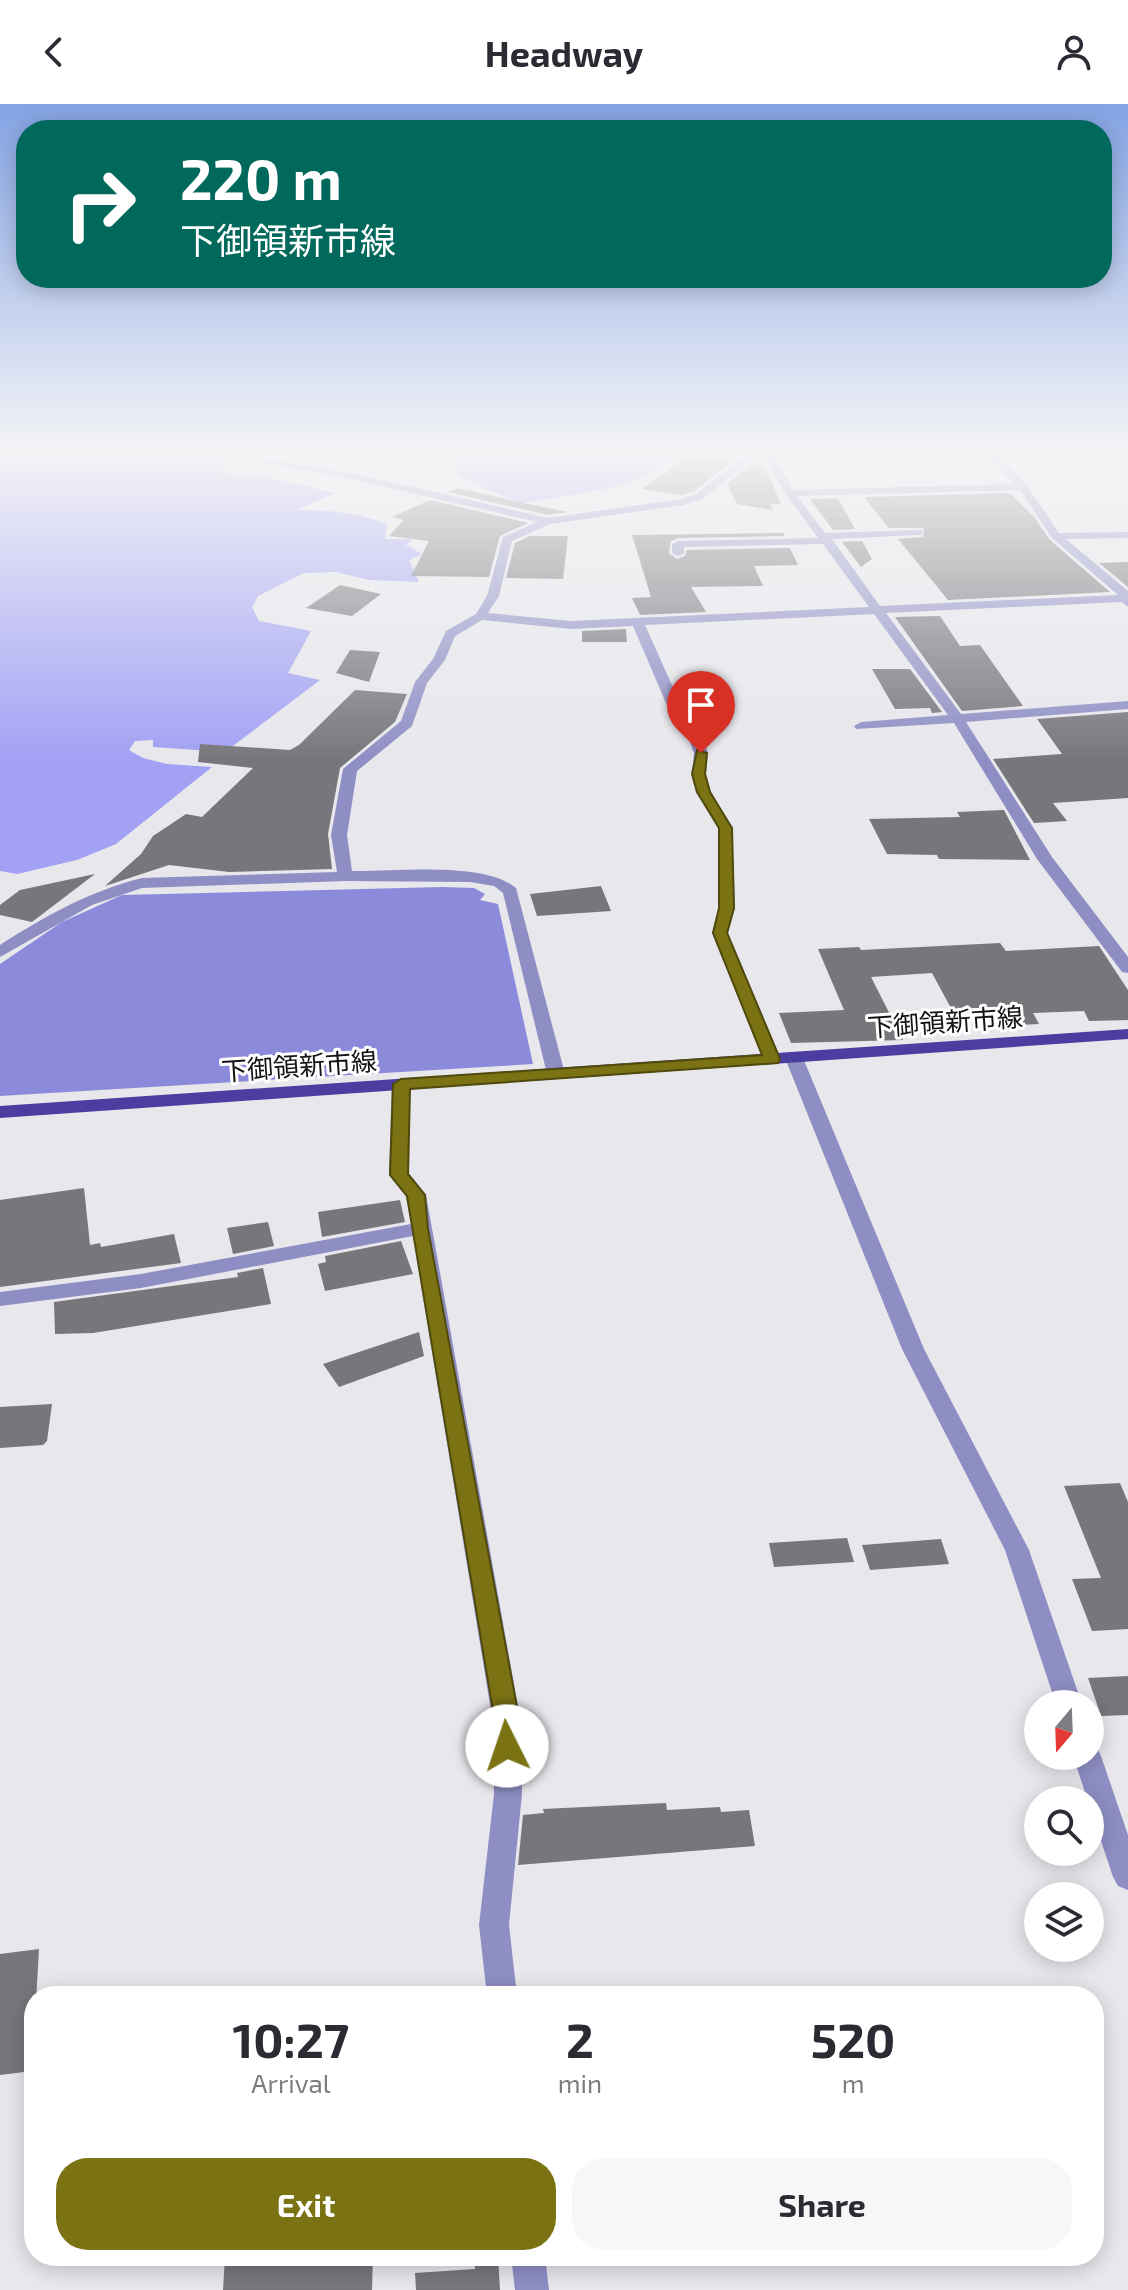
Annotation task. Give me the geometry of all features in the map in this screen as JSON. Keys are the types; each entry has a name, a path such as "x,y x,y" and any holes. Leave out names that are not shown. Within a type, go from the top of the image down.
{"main road":[{"name":"下御領新市線","path":"0,1112 1128,1034"}],"street":[{"path":"480,616 493,596 503,556"},
{"path":"838,556 958,719 1045,859 1128,968"},
{"path":"1078,556 1127,600"},
{"path":"345,876 339,835 350,769 407,723 421,682 439,660 450,634 459,625 480,616 571,625 1127,600"},
{"path":"638,622 673,703 694,733 701,753 699,774 704,792 725,828 727,908 720,933 783,1059 913,1349 1017,1550 1064,1690"},
{"path":"861,726 1128,705"},
{"path":"0,952 37,928 123,887 345,876 470,877 499,882 510,891 556,1074"},
{"path":"401,1084 399,1175 416,1195 419,1229 507,1723 508,1794 494,1925 501,1986"},
{"path":"0,1299 141,1281 419,1229"},
{"path":"1092,1770 1128,1877"},
{"path":"529,2266 532,2290"}],"shaded area":[{"path":"0,556 418,556 409,560 419,582 369,580 336,572 304,573 258,596 252,607 259,621 311,631 288,673 320,680 225,752 153,747 153,740 135,741 129,750 143,758 167,764 212,767 116,844 77,860 17,874 0,871"},
{"path":"474,888 485,894 480,900 498,904 533,1064 0,1096 0,964 62,922 122,895"}],"building":[{"path":"421,556 495,556 489,577 411,576"},
{"path":"512,556 566,556 563,579 506,578"},
{"path":"638,556 673,556 677,559 685,556 794,556 798,565 754,566 763,586 691,587 706,612 640,615 632,598 651,597"},
{"path":"853,556 870,556 872,559 861,567"},
{"path":"912,556 1068,556 1110,592 948,600"},
{"path":"1128,562 1128,587 1099,563"},
{"path":"340,585 381,594 352,616 306,608"},
{"path":"940,616 960,646 980,645 1023,706 962,711 895,617"},
{"path":"626,629 627,642 582,642 582,631"},
{"path":"350,650 380,652 369,682 336,673"},
{"path":"872,669 910,669 942,712 932,713 930,708 895,709"},
{"path":"355,690 407,694 395,722 340,768 328,834 332,869 229,872 169,865 105,886 141,854 153,836 186,814 202,817 253,768 198,762 200,744 290,750 299,745"},
{"path":"1128,712 1128,798 1053,803 1067,821 1034,823 993,759 1062,754 1037,719"},
{"path":"1004,810 1030,860 939,859 937,855 887,854 869,819 960,817 957,812"},
{"path":"95,874 32,922 0,915 0,905 20,890"},
{"path":"601,886 611,911 537,916 530,894"},
{"path":"1000,943 1006,951 1099,946 1128,990 1128,1020 1089,1021 1084,1011 1033,1013 1039,1024 1005,1026 994,1007 952,1010 932,973 871,977 903,1040 791,1043 779,1013 844,1010 818,949 859,947 861,950"},
{"path":"84,1188 90,1245 100,1243 101,1247 174,1234 181,1263 0,1287 0,1200"},
{"path":"400,1200 405,1222 322,1237 318,1212"},
{"path":"268,1222 274,1246 233,1254 227,1228"},
{"path":"401,1241 413,1274 325,1291 318,1264 326,1262 325,1256"},
{"path":"263,1268 271,1304 93,1333 55,1334 54,1302 238,1277 237,1273"},
{"path":"419,1332 424,1356 339,1387 323,1364"},
{"path":"52,1404 47,1441 43,1445 0,1448 0,1407"},
{"path":"1120,1483 1128,1502 1128,1629 1092,1631 1072,1579 1101,1578 1064,1486"},
{"path":"847,1538 854,1562 774,1567 769,1543"},
{"path":"941,1539 949,1564 870,1570 862,1545"},
{"path":"1128,1676 1128,1715 1104,1716 1104,1690 1092,1690 1088,1678"},
{"path":"666,1803 667,1810 720,1807 721,1812 749,1810 755,1846 518,1865 523,1815 544,1813 543,1809"},
{"path":"39,1949 37,1986 24,1986 24,2072 0,2075 0,1954"},
{"path":"224,2266 373,2266 372,2290 223,2290"},
{"path":"475,2266 499,2266 500,2290 416,2290 415,2273 475,2269"}],"route":[{"path":"507,1746 507,1723 419,1229 416,1195 399,1175 401,1084 772,1059 720,933 727,908 725,828 704,792 699,774 701,753"}]}
